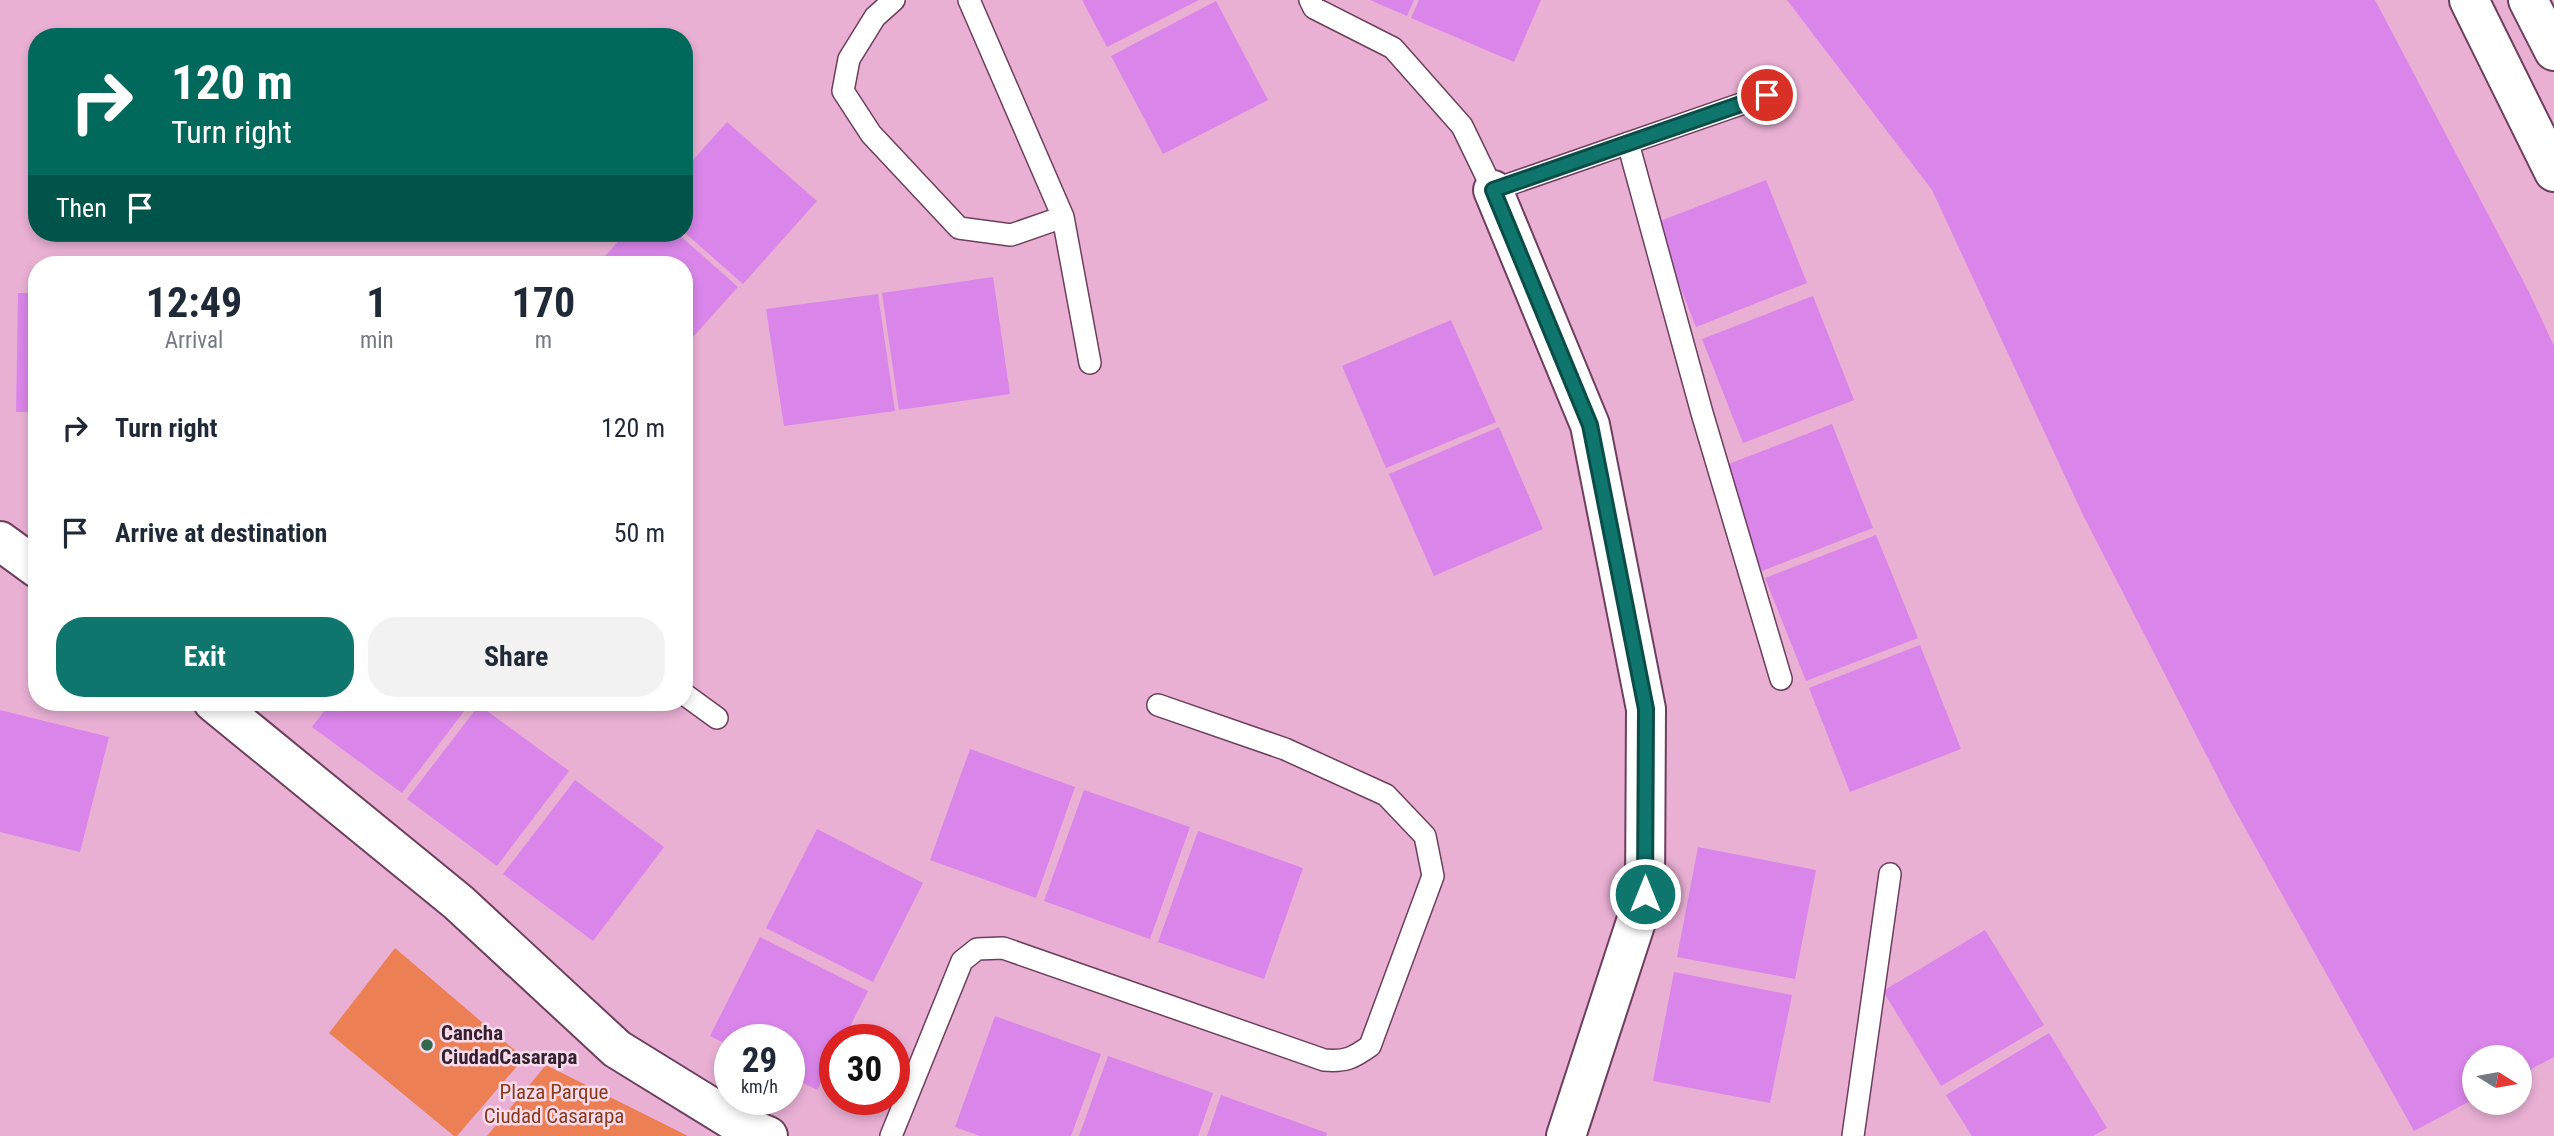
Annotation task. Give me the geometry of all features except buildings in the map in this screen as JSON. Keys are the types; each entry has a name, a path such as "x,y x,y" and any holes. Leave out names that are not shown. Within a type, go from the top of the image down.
{"street":[{"path":"2469,0 2554,172"},
{"path":"2528,0 2554,51"},
{"path":"1493,190 1590,425 1646,709 1645,894 1566,1136"},
{"path":"0,541 28,561"},
{"path":"228,711 458,902 617,1048 737,1123 768,1136"}],"lane":[{"path":"894,0 875,17 849,59 843,92 871,134 959,228 1011,235 1063,217"},
{"path":"969,0 1063,217 1090,363"},
{"path":"1310,0 1314,8 1393,48 1462,126 1493,190 1767,95"},
{"path":"1628,143 1702,413 1781,679"},
{"path":"693,701 717,718"},
{"path":"891,1136 962,961 977,949 1003,948 1324,1060 1341,1062 1370,1046 1433,876 1425,836 1386,795 1285,749 1158,705"},
{"path":"1853,1136 1889,874"}],"green space":[{"name":"Cancha CiudadCasarapa","path":"395,948 524,1058 457,1136 329,1033"},
{"name":"Plaza Parque Ciudad Casarapa","path":"546,1065 688,1136 487,1136"}],"place":[{"name":"Cancha CiudadCasarapa","path":"427,1045"}],"route":[{"path":"1645,894 1646,709 1590,425 1493,190 1767,95"}]}
